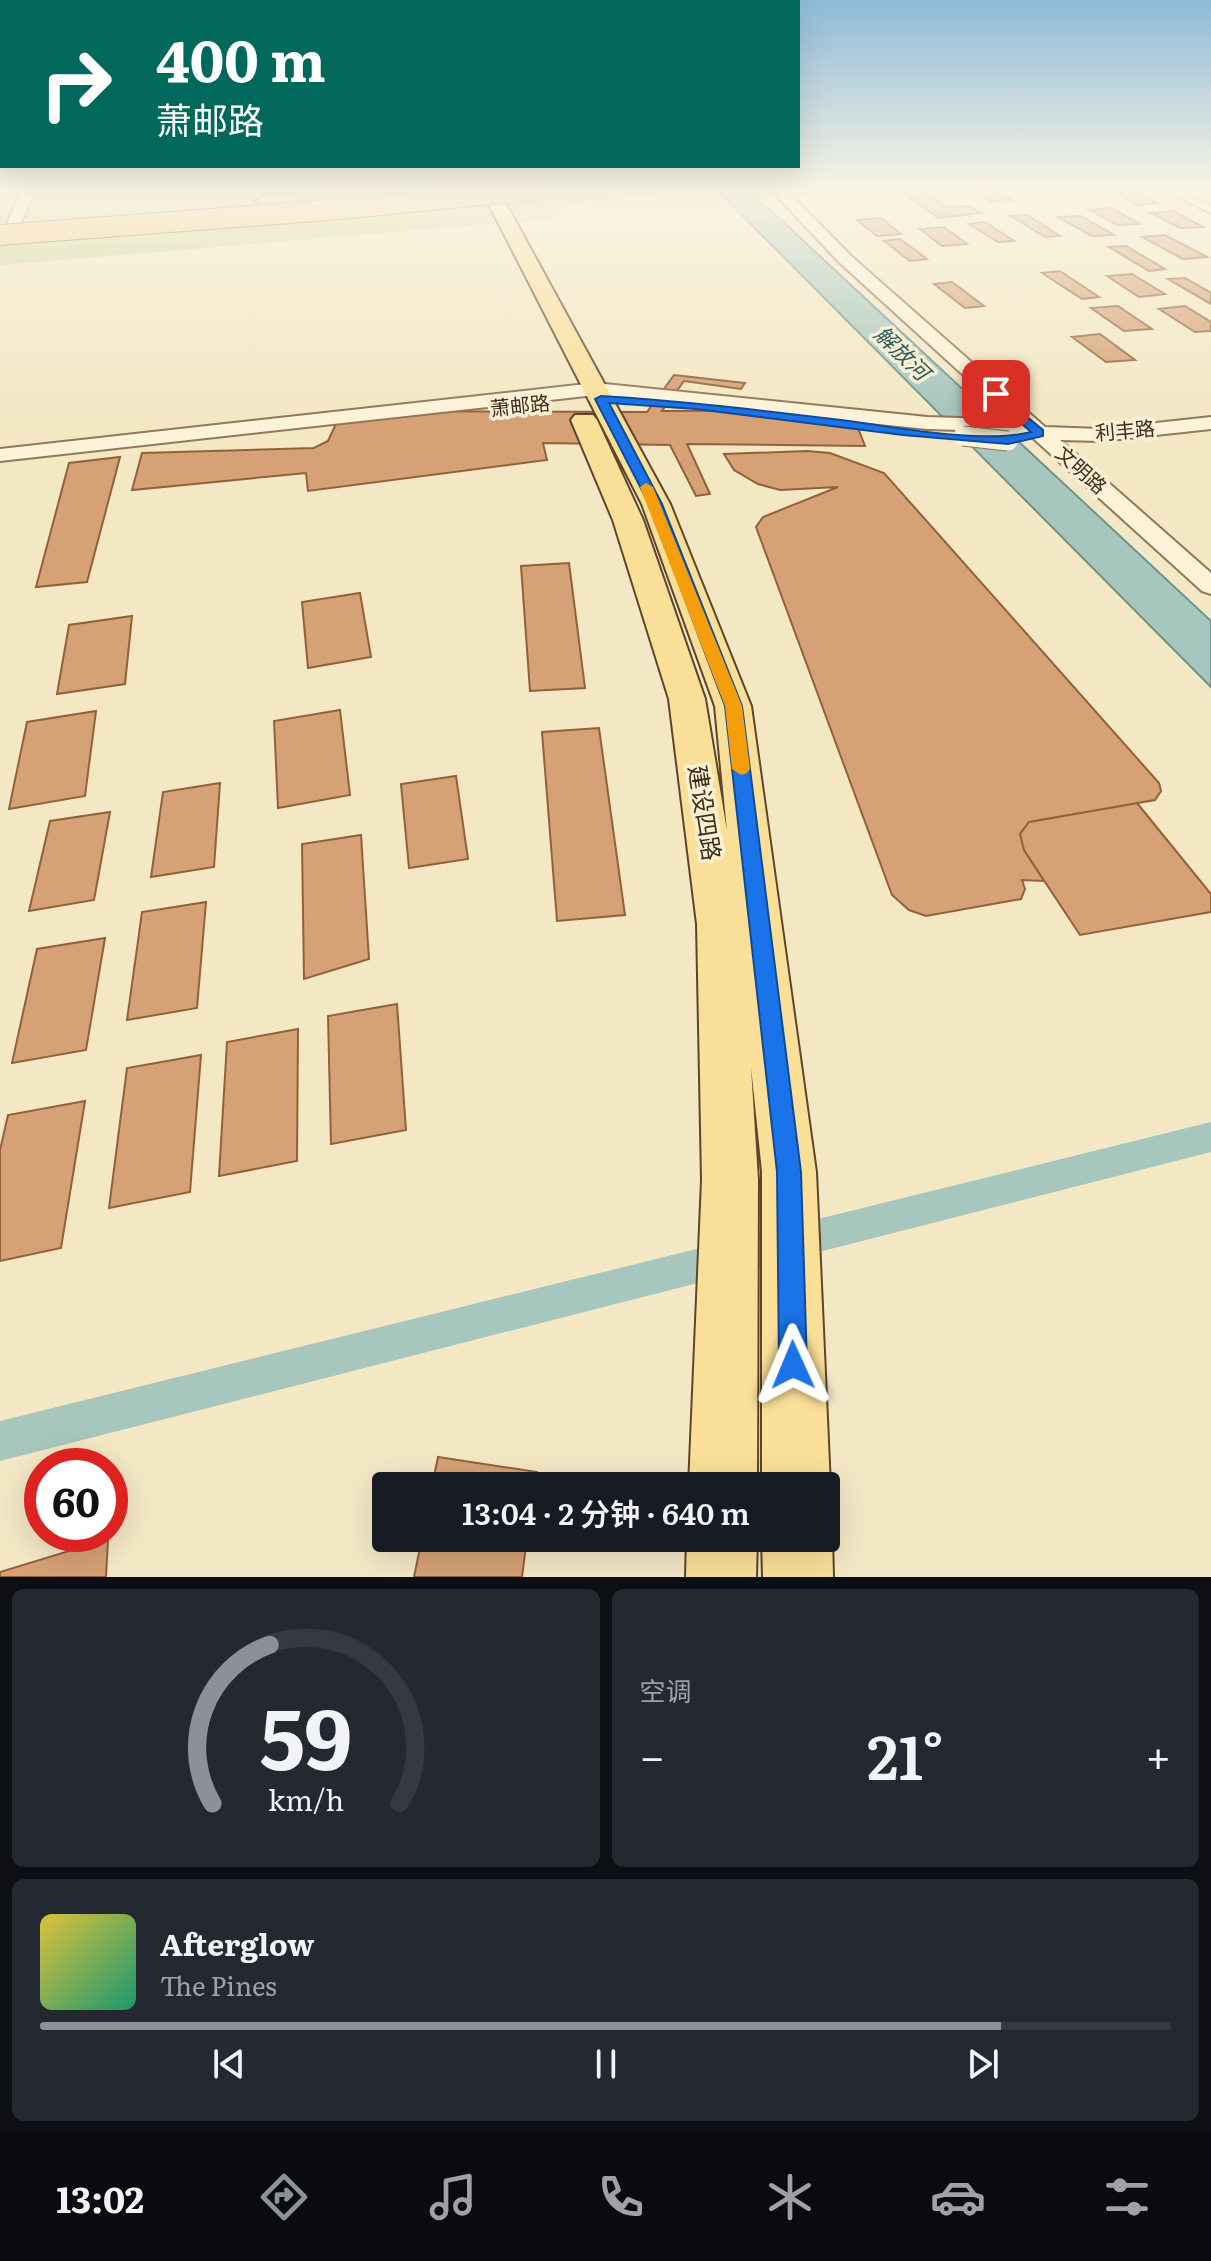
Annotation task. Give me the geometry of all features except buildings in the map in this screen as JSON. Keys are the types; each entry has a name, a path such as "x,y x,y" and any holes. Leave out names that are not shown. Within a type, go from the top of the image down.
{"main road":[{"name":"建设四路","path":"513,263 586,396 656,504 733,706 789,1172 796,1472"},
{"name":"建设四路","path":"586,396 687,699 720,924 730,1180 723,1472"},
{"path":"721,1577 722,1552"},
{"path":"797,1552 798,1577"}],"street":[{"name":"文明路","path":"849,263 1211,586"},
{"name":"萧邮路","path":"0,457 586,396"},
{"name":"萧邮路","path":"0,457 586,396 956,430 1039,433"},
{"name":"利丰路","path":"1039,433 1101,435 1211,423"}],"water":[{"name":"解放河","path":"789,263 827,263 1211,621 1211,687"}],"waterway":[{"path":"0,1441 1211,1137"}],"slow traffic":[{"path":"646,487 656,504 733,706 741,769"}],"route":[{"path":"793,1365 789,1172 733,706 656,504 601,399 696,405 903,432 1008,441 1039,433 996,394"}]}
